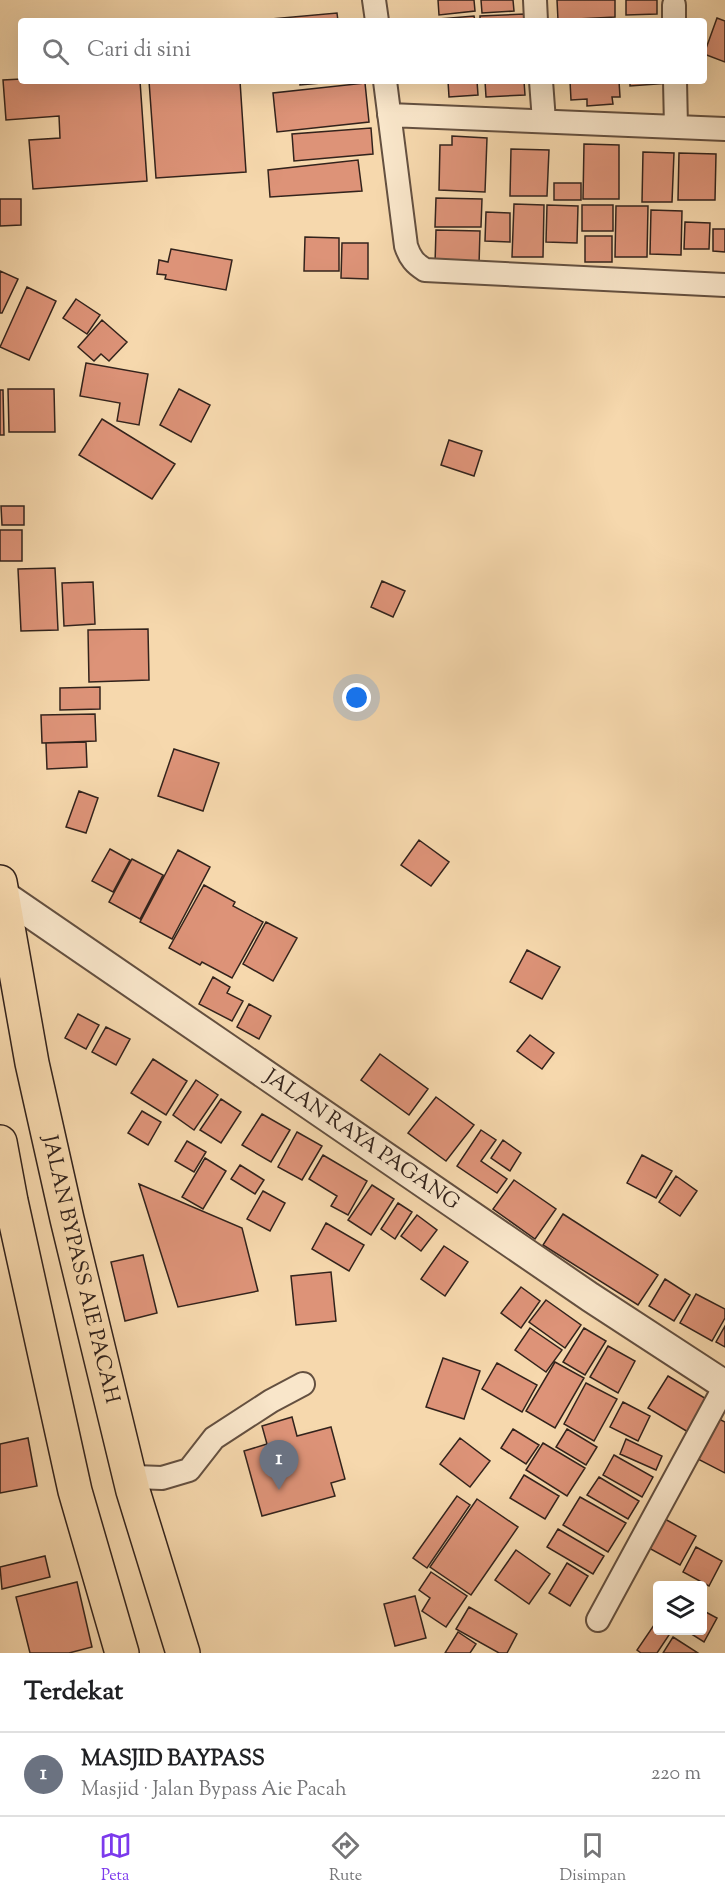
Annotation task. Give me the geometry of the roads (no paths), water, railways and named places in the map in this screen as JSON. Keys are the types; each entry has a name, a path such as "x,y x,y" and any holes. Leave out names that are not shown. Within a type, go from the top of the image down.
{"highway":[{"name":"JALAN BYPASS AIE PACAH","path":"1,888 32,1063 70,1230 133,1491 183,1653"},
{"path":"0,1142 75,1491 122,1653"}],"street":[{"path":"374,0 377,18"},
{"path":"535,0 536,18"},
{"path":"385,84 406,246 416,264 425,270 725,285"},
{"path":"541,84 544,121"},
{"path":"675,84 676,127"},
{"path":"389,114 725,129"},
{"name":"JALAN RAYA PAGANG","path":"1,888 590,1297 725,1385"},
{"path":"133,1491 135,1477 162,1478 189,1470 214,1437 303,1384"},
{"path":"598,1620 725,1385"}],"place":[{"name":"MASJID BAYPASS","path":"279,1490"}]}
